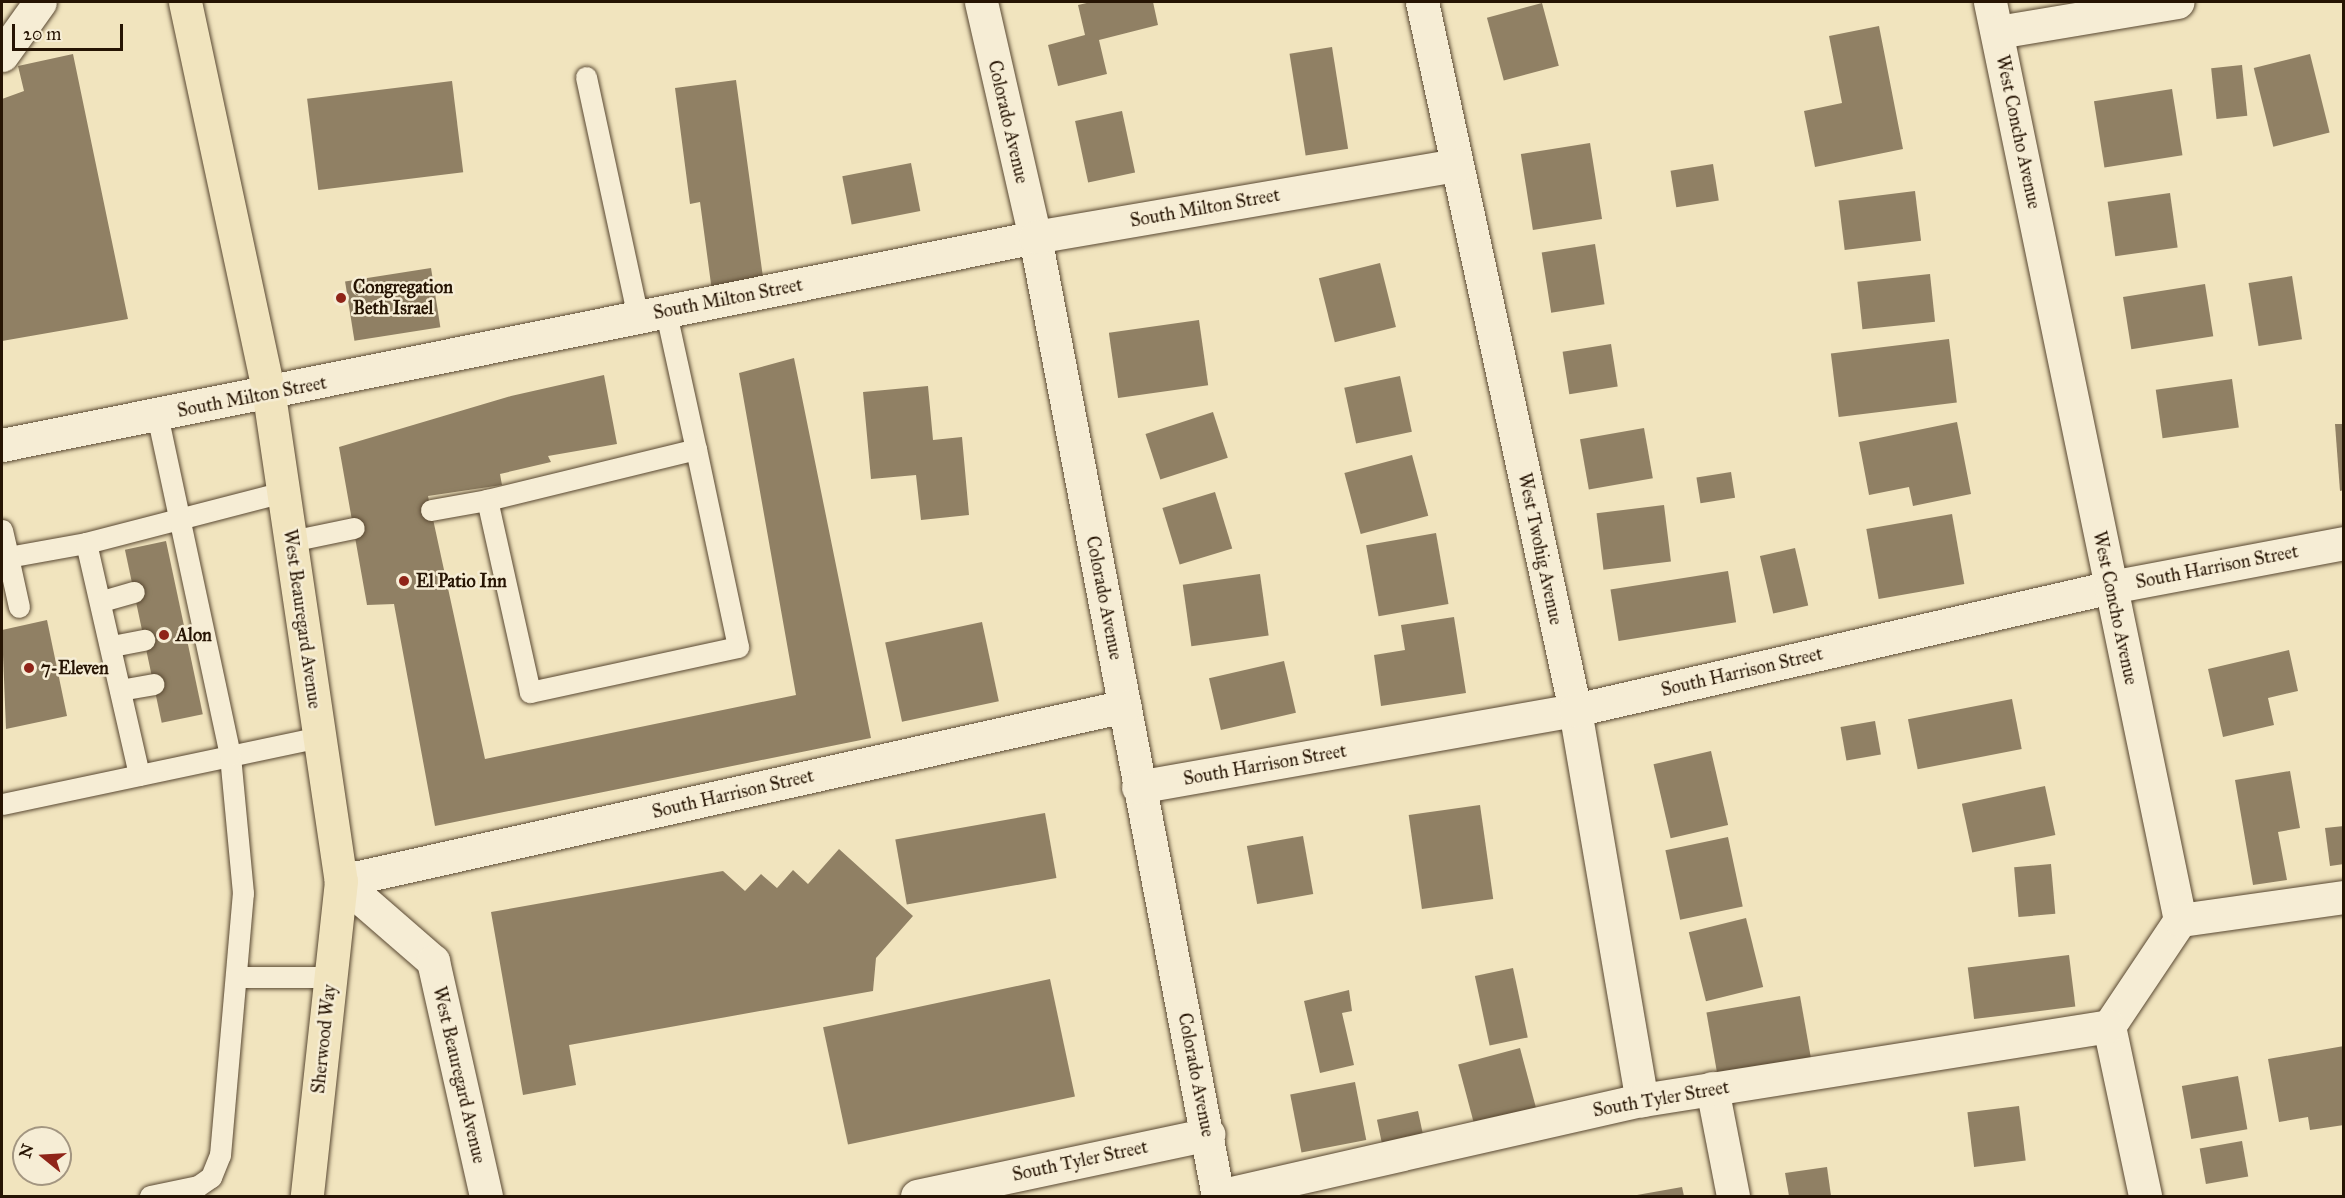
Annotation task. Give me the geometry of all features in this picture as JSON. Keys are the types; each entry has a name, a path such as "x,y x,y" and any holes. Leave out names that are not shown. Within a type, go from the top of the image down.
{"main road":[{"name":"West Beauregard Avenue","path":"185,2 268,395 341,881"},
{"name":"Sherwood Way","path":"307,1197 341,881"}],"street":[{"path":"2,56 40,2"},
{"name":"Colorado Avenue","path":"981,2 1035,237 1125,706 1138,788 1208,1134 1218,1196"},
{"name":"West Twohig Avenue","path":"1422,2 1575,710 1642,1100"},
{"path":"1994,17 2178,2"},
{"name":"West Concho Avenue","path":"1994,17 2180,920"},
{"name":"South Milton Street","path":"2,445 157,414 268,395 1035,237 1456,165"},
{"name":"South Harrison Street","path":"1138,788 1575,710 2111,587 2343,543"},
{"name":"South Harrison Street","path":"341,881 1125,706"},
{"name":"West Beauregard Avenue","path":"341,881 433,961 486,1197"},
{"path":"2145,1197 2109,1026 2180,920 2343,897"},
{"name":"South Tyler Street","path":"1218,1196 1642,1100 2109,1026"},
{"path":"1712,1088 1733,1197"},
{"name":"South Tyler Street","path":"917,1197 1208,1134"}],"lane":[{"path":"487,500 530,692 738,647 696,449 652,315 586,77"},
{"path":"150,1197 198,1186 211,1177 220,1155 243,893 230,755 203,672 184,582 178,516 157,414"},
{"path":"432,510 487,500 696,449"},
{"path":"8,557 86,543 178,516 283,492"},
{"path":"291,541 354,528"},
{"path":"2,530 19,607"},
{"path":"86,543 102,601 139,775"},
{"path":"102,601 134,592"},
{"path":"112,646 144,640"},
{"path":"120,690 153,684"},
{"path":"2,804 320,737"},
{"path":"236,976 331,977"}],"building":[{"path":"1091,2 1153,2 1158,25 1099,40 1107,74 1058,86 1048,45 1085,35 1078,5"},
{"path":"1542,3 1559,66 1504,81 1487,18"},
{"path":"1879,26 1903,149 1815,167 1804,111 1842,103 1829,36"},
{"path":"1332,47 1348,149 1306,155 1290,54"},
{"path":"73,54 128,319 2,341 2,99 24,91 18,66"},
{"path":"2310,54 2330,133 2273,147 2254,68"},
{"path":"2242,65 2247,116 2217,119 2211,68"},
{"path":"736,80 765,292 713,299 700,202 690,204 675,88"},
{"path":"452,81 463,172 318,190 307,99"},
{"path":"2172,89 2182,155 2104,168 2094,101"},
{"path":"1122,111 1135,173 1088,183 1075,121"},
{"path":"1590,143 1602,219 1533,230 1521,154"},
{"path":"911,163 920,211 852,224 842,176"},
{"path":"1713,164 1719,201 1676,207 1671,171"},
{"path":"1915,191 1921,241 1845,250 1839,200"},
{"path":"2170,193 2178,247 2115,256 2108,202"},
{"path":"1595,244 1605,304 1551,313 1542,252"},
{"path":"1380,263 1396,327 1335,342 1319,278"},
{"path":"431,268 440,327 354,341 345,282"},
{"path":"1930,274 1935,322 1862,329 1857,282"},
{"path":"2292,276 2302,339 2259,346 2249,283"},
{"path":"2205,284 2213,336 2131,349 2123,297"},
{"path":"1199,320 1208,385 1118,398 1109,333"},
{"path":"1949,339 1957,403 1839,417 1831,354"},
{"path":"1611,344 1618,386 1569,394 1563,352"},
{"name":"El Patio Inn","path":"794,358 871,738 435,826 394,604 367,605 339,447 511,396 604,375 617,444 548,456 551,462 500,474 502,485 428,496 485,759 796,695 739,373"},
{"path":"1400,376 1412,432 1356,444 1344,388"},
{"path":"2232,379 2239,428 2163,438 2156,390"},
{"path":"928,386 933,440 962,437 969,515 921,520 916,475 871,479 863,392"},
{"path":"1213,412 1228,458 1160,480 1145,434"},
{"path":"1957,422 1971,494 1913,506 1909,487 1869,495 1859,442"},
{"path":"2335,424 2344,424 2344,490 2340,491"},
{"path":"1644,428 1653,478 1589,490 1580,439"},
{"path":"1412,455 1428,516 1361,534 1344,473"},
{"path":"1731,472 1735,498 1700,503 1696,477"},
{"path":"1215,492 1232,548 1180,565 1162,508"},
{"path":"1664,505 1671,562 1603,570 1597,513"},
{"path":"1952,514 1964,584 1879,599 1866,529"},
{"path":"1436,533 1449,604 1379,616 1366,545"},
{"name":"Alon","path":"166,541 203,714 162,723 125,550"},
{"path":"1795,548 1808,605 1773,614 1760,556"},
{"path":"1728,571 1736,622 1619,641 1610,590"},
{"path":"1260,574 1269,635 1191,646 1183,585"},
{"path":"1454,617 1466,693 1381,706 1374,655 1405,650 1401,625"},
{"name":"7-Eleven","path":"47,620 67,716 6,729 2,630"},
{"path":"982,622 999,701 902,722 885,643"},
{"path":"2289,650 2298,691 2268,698 2274,725 2223,737 2208,669"},
{"path":"1284,661 1296,713 1221,730 1209,678"},
{"path":"2012,699 2022,749 1918,769 1908,719"},
{"path":"1875,721 1881,754 1846,761 1841,727"},
{"path":"1711,751 1728,825 1671,838 1654,764"},
{"path":"2290,771 2300,828 2278,832 2287,880 2253,885 2235,780"},
{"path":"2045,786 2055,835 1972,853 1962,804"},
{"path":"1480,805 1493,899 1422,909 1409,815"},
{"path":"1045,813 1056,878 907,904 895,839"},
{"path":"2344,826 2344,864 2330,866 2325,828"},
{"path":"1303,836 1313,894 1257,904 1247,846"},
{"path":"1728,837 1743,906 1680,920 1665,850"},
{"path":"839,849 913,916 876,958 873,991 569,1045 576,1085 523,1095 491,912 723,871 745,891 761,874 777,888 793,870 808,884"},
{"path":"2051,864 2055,914 2018,917 2014,867"},
{"path":"1746,918 1763,987 1706,1001 1689,932"},
{"path":"2069,955 2075,1007 1974,1019 1968,967"},
{"path":"1513,968 1528,1037 1490,1046 1475,976"},
{"path":"1050,979 1075,1096 848,1145 823,1027"},
{"path":"1349,990 1352,1011 1342,1013 1354,1065 1320,1073 1304,1001"},
{"path":"1800,996 1813,1067 1719,1083 1706,1012"},
{"path":"2344,1046 2344,1125 2310,1130 2308,1117 2279,1122 2268,1059"},
{"path":"1520,1048 1539,1119 1477,1136 1458,1065"},
{"path":"2238,1076 2247,1129 2191,1139 2182,1086"},
{"path":"1355,1082 1366,1140 1301,1153 1290,1095"},
{"path":"2019,1106 2026,1161 1974,1167 1967,1112"},
{"path":"1418,1111 1425,1144 1384,1153 1377,1120"},
{"path":"2242,1141 2248,1176 2206,1184 2200,1148"},
{"path":"1827,1167 1831,1196 1789,1196 1785,1173"},
{"path":"1682,1187 1684,1196 1637,1196 1637,1195"}],"place":[{"name":"Congregation Beth Israel","path":"341,298"},
{"name":"El Patio Inn","path":"404,581"},
{"name":"Alon","path":"164,635"},
{"name":"7-Eleven","path":"29,668"}]}
